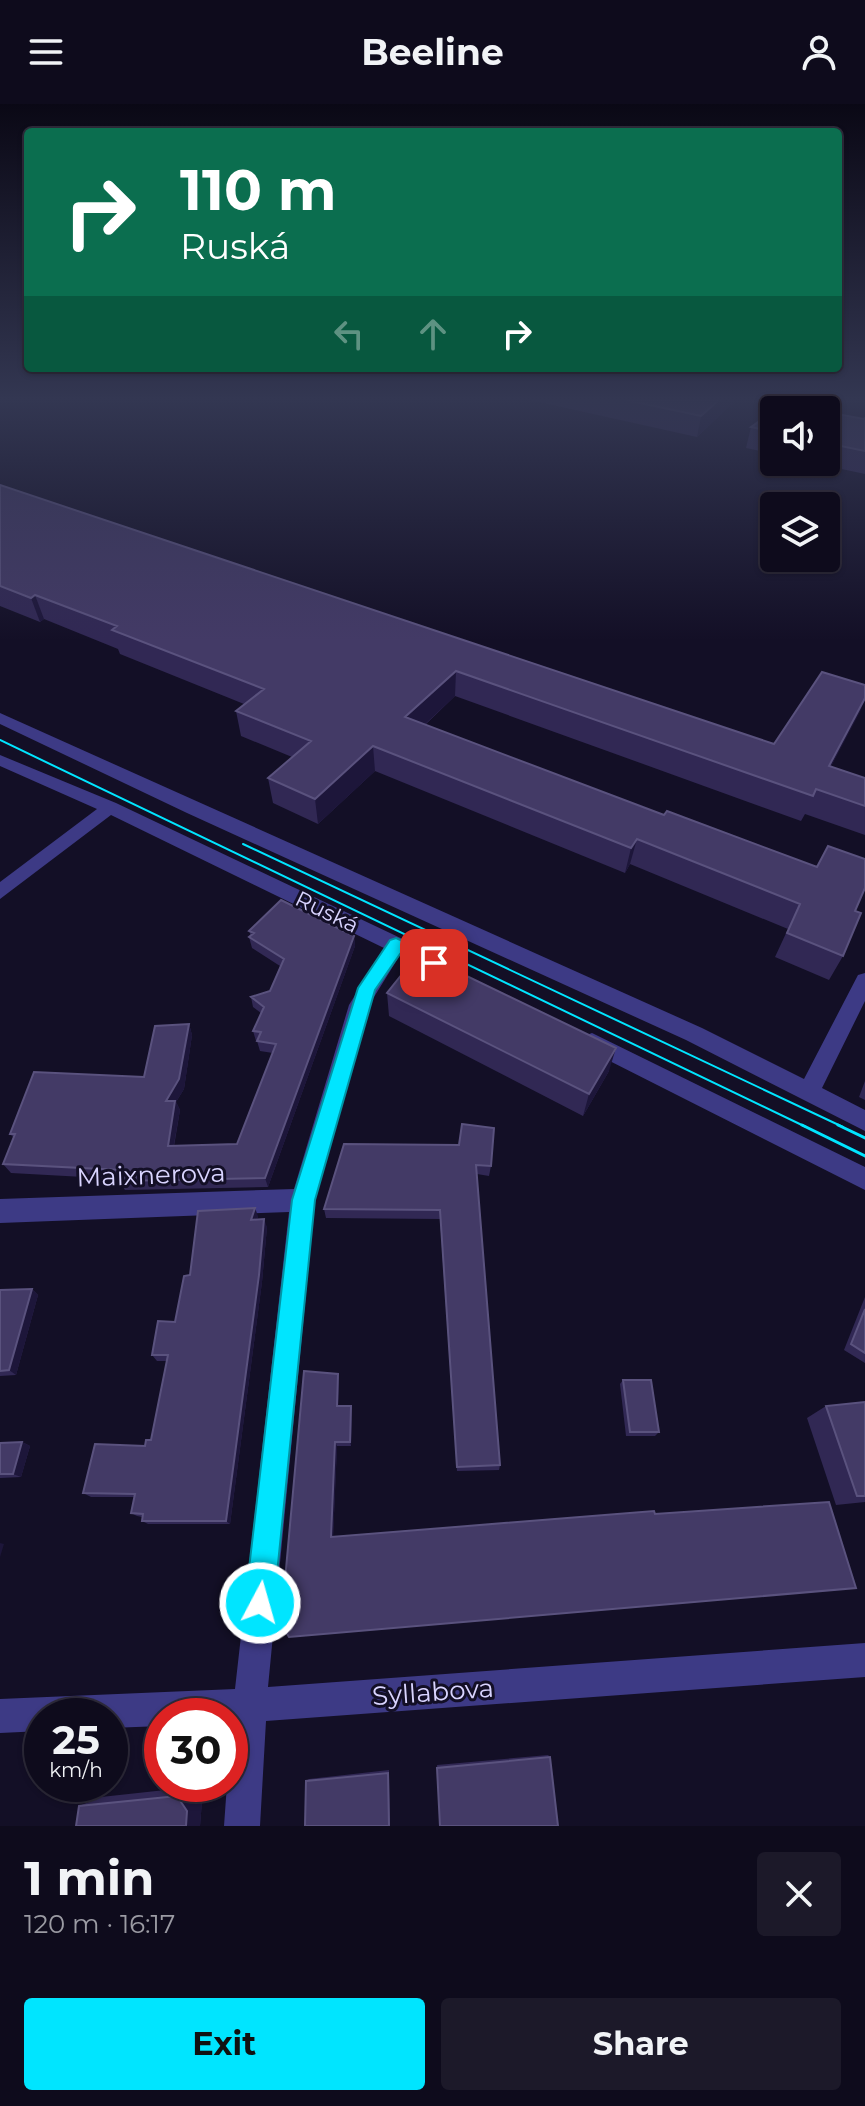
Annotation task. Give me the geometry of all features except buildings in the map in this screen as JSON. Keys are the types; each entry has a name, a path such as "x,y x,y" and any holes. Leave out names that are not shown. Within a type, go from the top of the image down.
{"street":[{"name":"Ruská","path":"0,718 193,809 694,1034 865,1121"},
{"name":"Ruská","path":"0,760 110,807 461,977"},
{"path":"0,892 110,807"},
{"path":"242,1826 250,1705 303,1200 359,1005 396,945"},
{"path":"808,1093 865,981"},
{"path":"571,1032 865,1179"},
{"name":"Maixnerova","path":"0,1211 303,1200"},
{"name":"Syllabova","path":"0,1716 250,1705 865,1660"}],"tram line":[{"path":"0,740 806,1127"},
{"path":"243,844 843,1127"},
{"path":"802,1125 865,1156"},
{"path":"838,1125 865,1138"}],"route":[{"path":"260,1603 303,1200 359,1005 367,988 396,945 434,963"}]}
